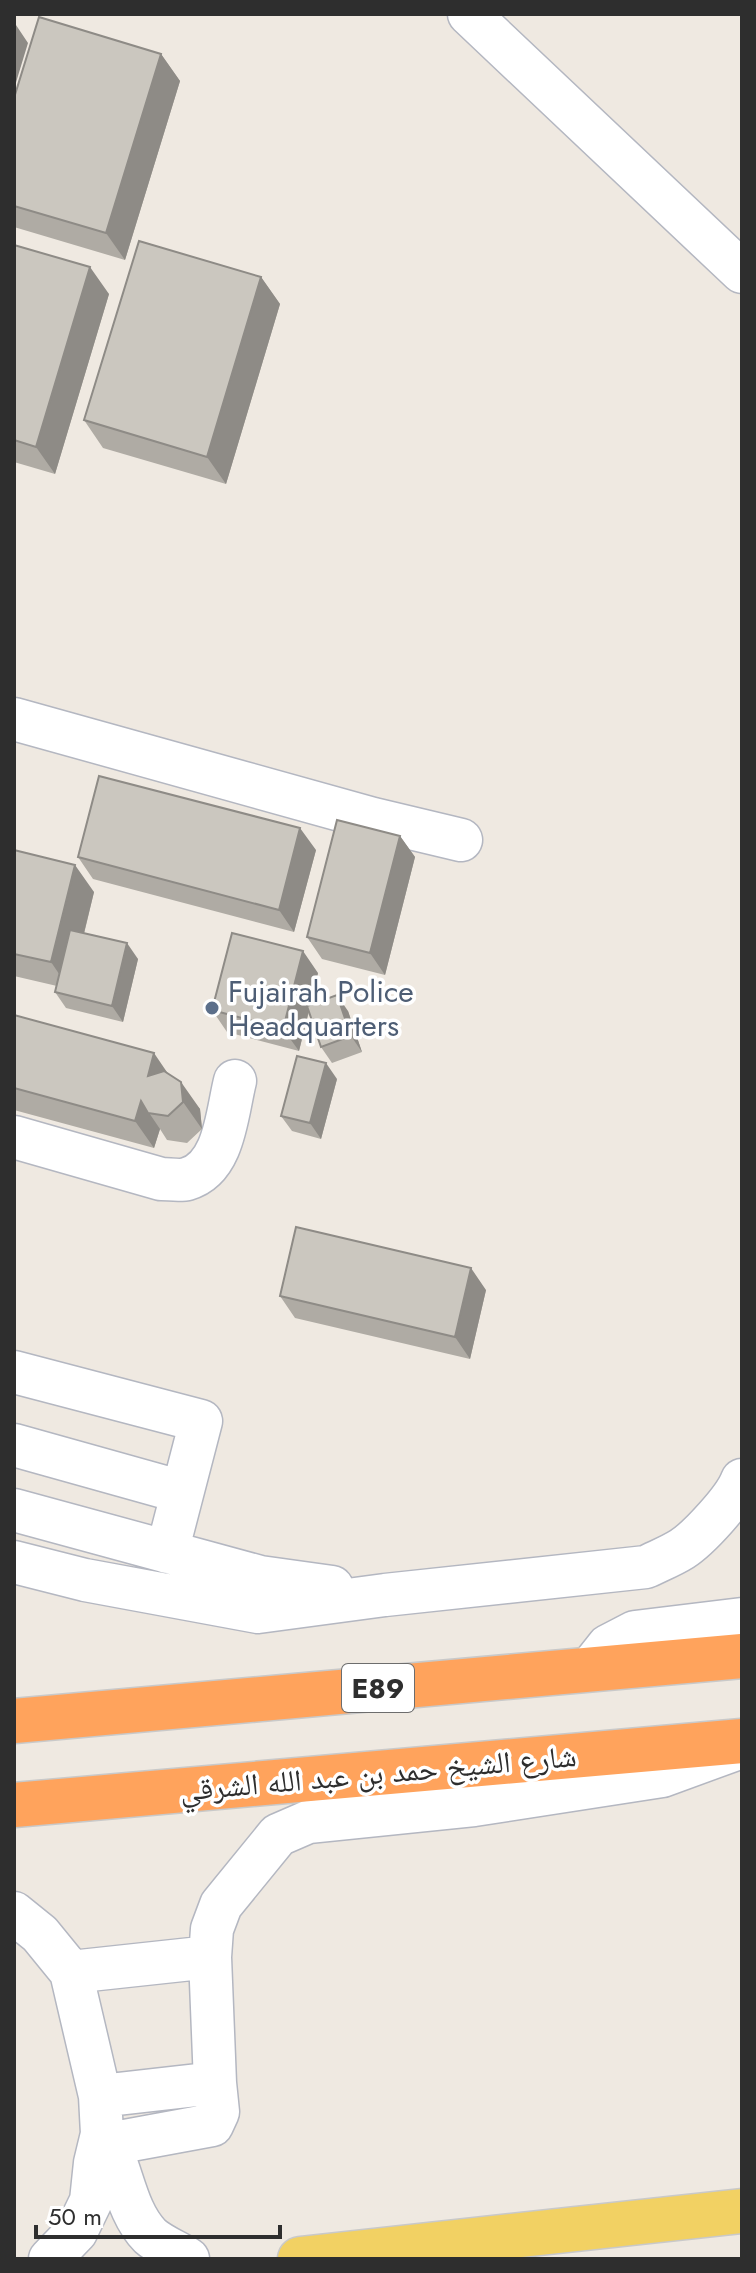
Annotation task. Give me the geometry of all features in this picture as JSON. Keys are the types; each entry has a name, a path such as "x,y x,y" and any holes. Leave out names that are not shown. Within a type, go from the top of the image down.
{"highway":[{"name":"E89","path":"14,1721 742,1656"},
{"name":"شارع الشيخ حمد بن عبد الله الشرقي","path":"14,1805 742,1744"}],"main road":[{"path":"300,2259 742,2211"}],"street":[{"path":"469,14 742,272"},
{"path":"14,719 373,819 461,840"},
{"path":"14,1137 161,1179 187,1179 206,1168 216,1156 235,1081"},
{"path":"14,1372 201,1421 167,1552"},
{"path":"14,1445 182,1492"},
{"path":"14,1562 115,1587 258,1612 646,1567 685,1547 714,1518 740,1487 742,1480"},
{"path":"14,1510 260,1577 385,1595"},
{"path":"589,1670 608,1646 635,1632 742,1619"},
{"path":"104,2124 212,2125 218,2112 210,1957 212,1929 221,1905 278,1835 308,1822 474,1805 647,1779 742,1744"},
{"path":"14,1913 40,1934 71,1972 104,2124 126,2196 151,2236 188,2259"},
{"path":"71,1972 210,1957"},
{"path":"50,2259 76,2232 91,2201 104,2124"}],"building":[{"path":"39,17 161,54 106,233 14,206 14,98"},
{"path":"139,241 261,277 207,457 84,420"},
{"path":"14,245 90,267 36,447 14,440"},
{"path":"99,776 300,828 279,910 78,857"},
{"path":"337,820 400,836 370,953 307,937"},
{"path":"14,850 75,865 51,962 14,954"},
{"path":"70,930 127,943 112,1006 55,992"},
{"path":"232,933 303,951 283,1029 212,1010"},
{"path":"337,995 351,1036 321,1047 307,1006"},
{"path":"14,1015 154,1053 148,1076 164,1071 181,1082 183,1102 168,1116 148,1113 141,1101 135,1121 14,1088"},
{"path":"297,1056 326,1063 310,1123 281,1116"},
{"path":"296,1227 471,1268 455,1337 280,1296"}],"place":[{"name":"Fujairah Police Headquarters","path":"212,1008"}]}
